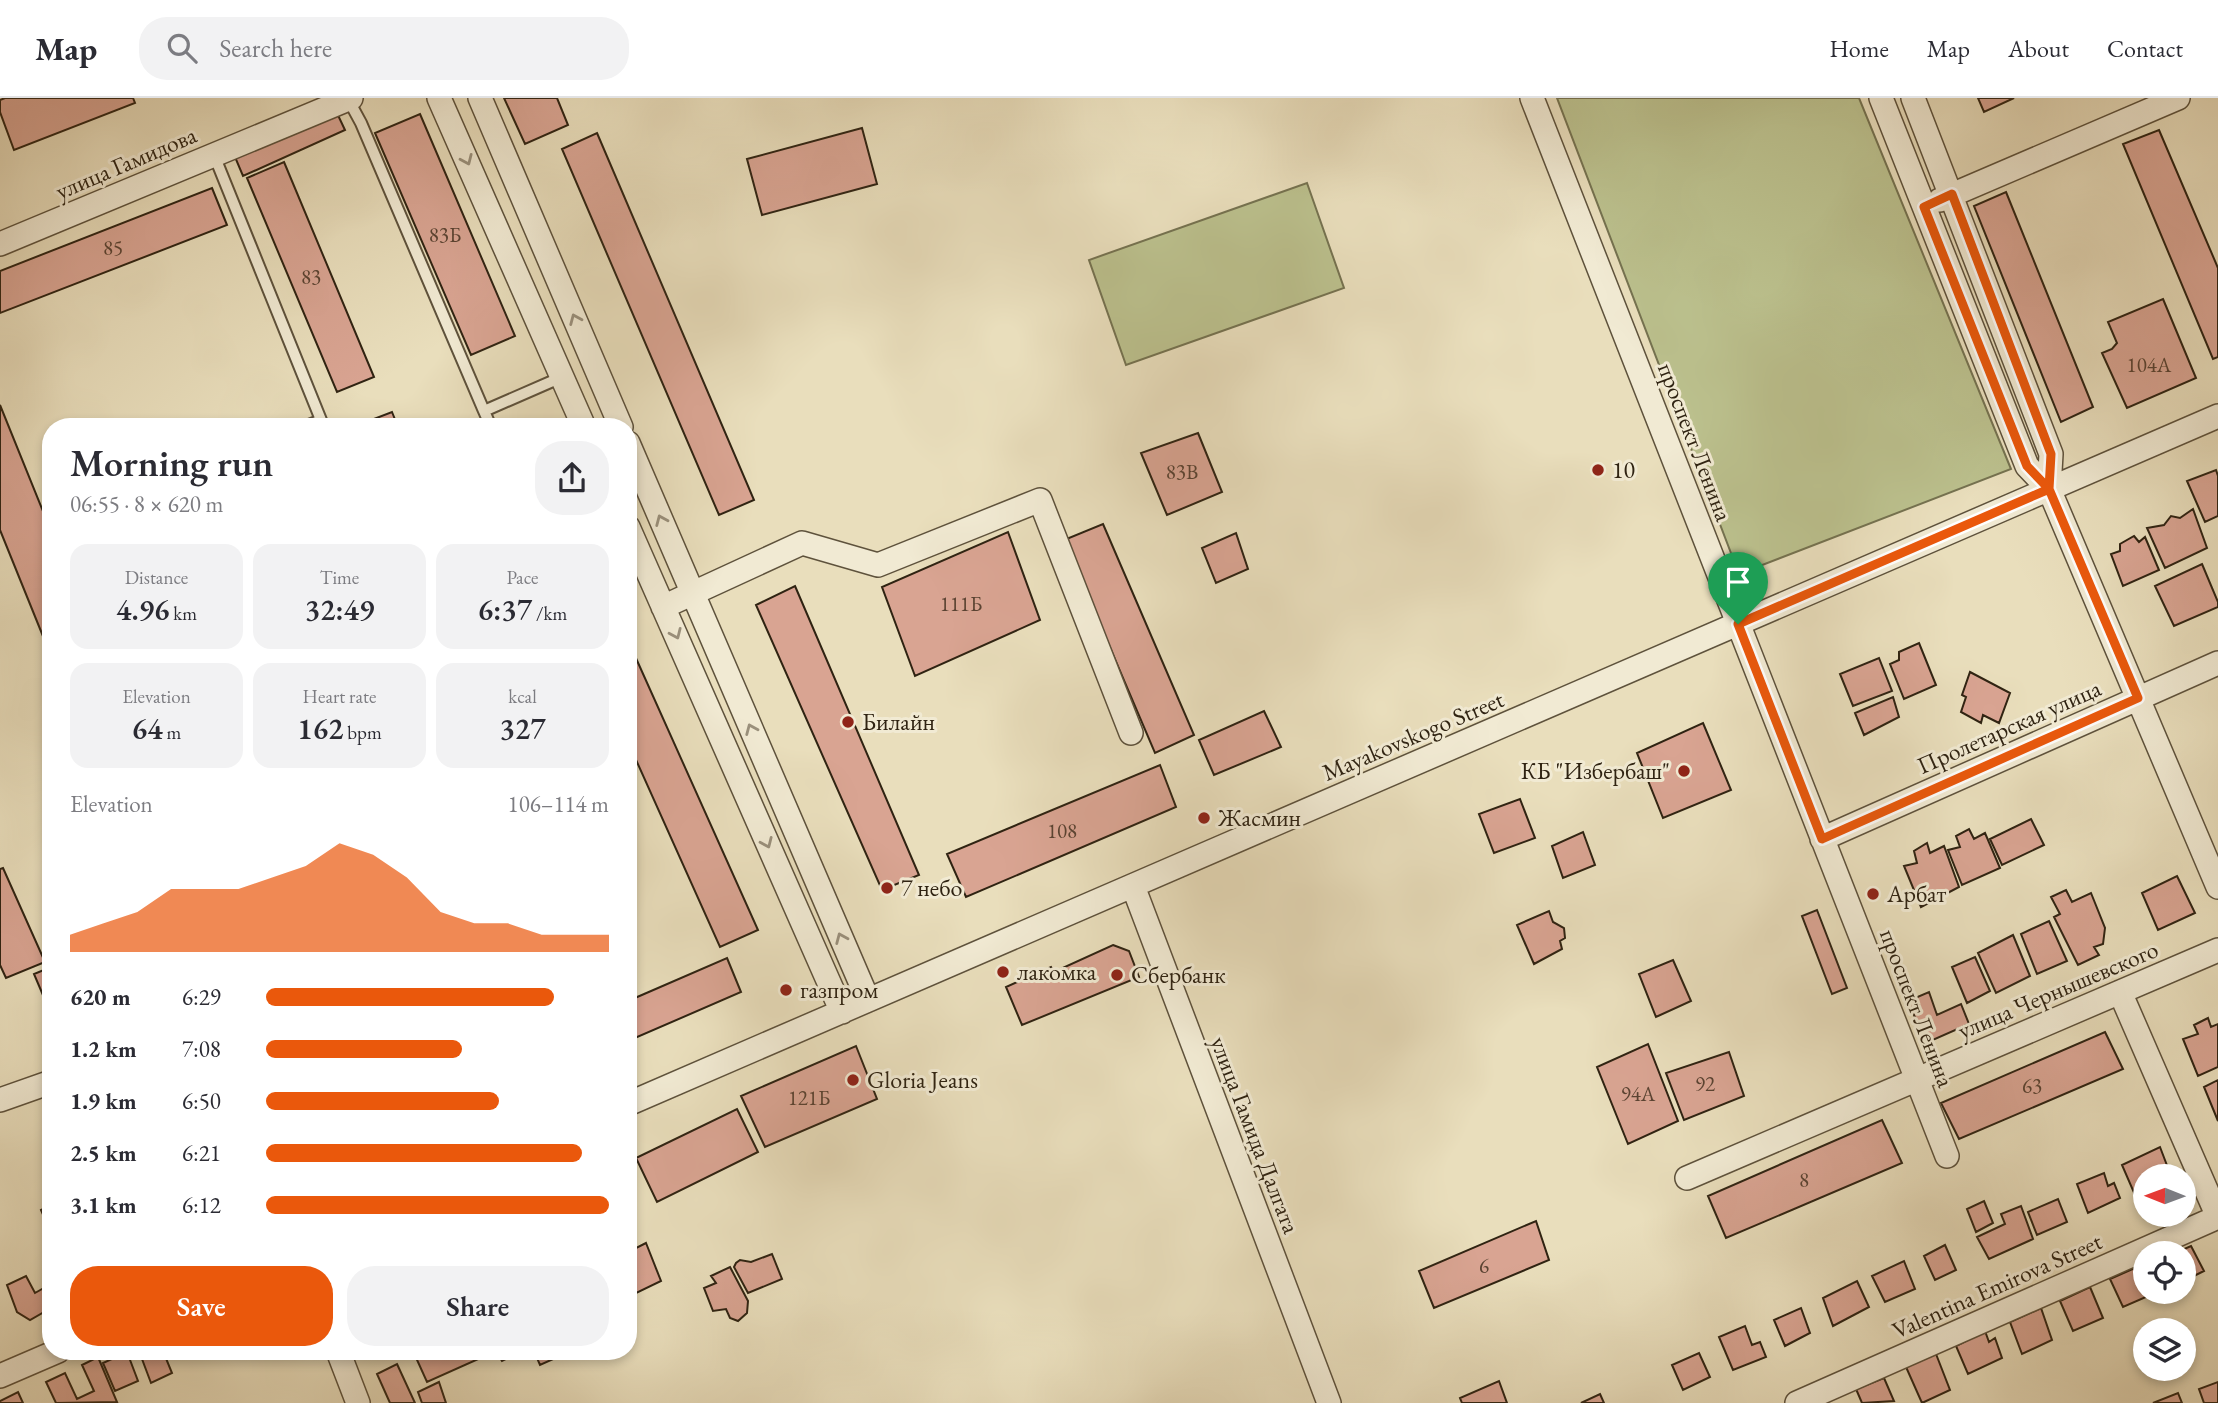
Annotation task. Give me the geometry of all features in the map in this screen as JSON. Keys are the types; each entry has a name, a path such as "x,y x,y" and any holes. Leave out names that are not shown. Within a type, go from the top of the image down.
{"street":[{"path":"439,98 580,418"},
{"path":"480,98 617,418"},
{"name":"проспект Ленина","path":"1532,98 1947,1156"},
{"path":"1924,207 2178,98"},
{"name":"улица Гамидова","path":"0,244 349,99"},
{"path":"2049,489 2051,454 1913,99 1884,105 2027,466 2049,489 2218,887"},
{"path":"562,377 593,362"},
{"name":"Mayakovskogo Street","path":"637,1100 2218,416"},
{"path":"637,464 868,1000"},
{"path":"663,607 802,543 878,565 1040,500 1131,733"},
{"path":"637,548 842,1012"},
{"name":"Пролетарская улица","path":"1822,839 2218,663"},
{"name":"улица Гамида Далгата","path":"1133,886 1329,1403"},
{"name":"улица Чернышевского","path":"1687,1178 2218,950"},
{"path":"2120,992 2218,1217"},
{"path":"0,1100 42,1085"},
{"name":"Valentina Emirova Street","path":"1797,1403 2218,1217"},
{"path":"0,1376 42,1358"},
{"path":"341,1360 358,1403"}],"lane":[{"path":"349,99 487,418"},
{"path":"214,155 320,418"},
{"path":"484,411 562,377"}],"green space":[{"path":"1557,98 1859,98 2011,469 1739,574"},
{"path":"1307,183 1344,288 1126,365 1089,260"}],"building":[{"path":"133,98 135,103 14,150 0,112 0,100"},
{"path":"504,98 557,98 568,125 525,144"},
{"path":"1978,98 2014,98 1984,112"},
{"path":"336,111 345,130 243,176 235,157"},
{"path":"420,114 515,336 471,355 375,133"},
{"path":"862,128 877,184 762,215 747,159"},
{"path":"2159,130 2218,268 2218,357 2213,359 2123,144"},
{"path":"597,133 754,500 719,515 562,149"},
{"path":"284,162 374,377 337,392 247,178"},
{"path":"212,188 227,225 0,313 0,271"},
{"path":"2006,192 2093,407 2061,422 1974,206"},
{"path":"2163,299 2196,378 2127,408 2102,353 2112,349 2117,343 2108,322"},
{"path":"0,405 42,509 42,634 0,530"},
{"path":"392,412 394,418 376,418"},
{"path":"1198,433 1222,492 1167,515 1141,453"},
{"path":"2216,470 2218,516 2205,522 2187,481"},
{"path":"2193,509 2207,548 2165,568 2147,528 2164,525 2171,516 2180,518"},
{"path":"1103,524 1194,735 1155,753 1064,540"},
{"path":"1008,532 1040,620 915,676 882,587"},
{"path":"1236,533 1248,569 1216,583 1202,548"},
{"path":"2134,536 2139,542 2145,537 2159,570 2123,586 2111,554 2120,551 2120,544"},
{"path":"2202,564 2218,607 2174,626 2155,586"},
{"path":"795,586 919,875 882,890 756,605"},
{"path":"1919,643 1936,685 1904,699 1890,664 1899,660 1899,652"},
{"path":"1879,658 1892,691 1853,706 1840,674"},
{"path":"637,660 758,930 720,947 637,762"},
{"path":"1970,672 2010,693 1999,723 1983,715 1981,723 1961,712 1966,697 1962,695"},
{"path":"1893,697 1899,717 1864,735 1855,713"},
{"path":"1264,711 1281,747 1214,775 1199,740"},
{"name":"КБ \"Избербаш\"","path":"1703,723 1731,790 1663,818 1637,753"},
{"path":"1160,765 1176,807 966,897 947,854"},
{"path":"1520,799 1535,838 1494,853 1479,814"},
{"path":"2031,819 2044,845 2002,865 1990,839"},
{"path":"1969,829 1974,839 1985,833 2000,868 1962,885 1948,850 1960,847 1956,836"},
{"path":"1583,832 1595,865 1563,878 1552,846"},
{"path":"1927,843 1930,853 1944,846 1959,887 1921,907 1904,866 1917,863 1914,851"},
{"path":"3,868 42,955 42,963 6,978 0,965 0,869"},
{"path":"2177,876 2195,913 2158,930 2142,893"},
{"path":"2066,890 2072,902 2091,893 2105,928 2103,944 2094,947 2099,955 2078,965 2054,917 2060,914 2051,897"},
{"path":"1817,910 1847,988 1832,994 1802,916"},
{"path":"1549,911 1553,922 1564,928 1565,938 1560,941 1562,949 1534,964 1517,925"},
{"path":"2049,921 2067,961 2037,974 2021,934"},
{"path":"2013,935 2030,976 1996,993 1978,953"},
{"path":"1113,945 1129,951 1139,977 1022,1025 1006,987 1051,967 1054,972"},
{"path":"1975,957 1990,991 1967,1003 1952,967"},
{"path":"727,958 741,992 637,1037 637,997"},
{"path":"1673,960 1691,1001 1656,1017 1639,974"},
{"path":"42,971 42,993 34,974"},
{"path":"1929,992 1937,1015 1961,1004 1969,1024 1926,1043 1908,1001"},
{"path":"2208,1018 2211,1027 2218,1024 2218,1067 2198,1076 2183,1039 2198,1034 2194,1025"},
{"path":"2105,1032 2123,1069 1959,1139 1941,1103"},
{"path":"1648,1044 1678,1121 1628,1144 1597,1067"},
{"path":"856,1046 877,1099 765,1147 741,1096"},
{"path":"1729,1052 1744,1096 1684,1120 1666,1073"},
{"path":"2218,1080 2218,1121 2204,1087"},
{"path":"737,1109 758,1152 657,1202 637,1158"},
{"path":"1882,1120 1902,1163 1726,1238 1708,1196"},
{"path":"2160,1147 2166,1164 2133,1164 2133,1190 2122,1165"},
{"path":"2104,1173 2108,1186 2114,1183 2120,1198 2088,1213 2077,1184"},
{"path":"2058,1199 2067,1222 2037,1235 2028,1212"},
{"path":"1984,1201 1993,1223 1976,1232 1967,1209"},
{"path":"2021,1206 2033,1239 1989,1259 1977,1237 2005,1224 2001,1214"},
{"path":"1536,1221 1549,1260 1434,1308 1419,1271"},
{"path":"646,1243 661,1281 637,1293 637,1248"},
{"path":"1945,1245 1956,1270 1935,1280 1924,1256"},
{"path":"772,1254 782,1279 748,1293 734,1267 736,1263 740,1260 751,1262"},
{"path":"2196,1256 2204,1271 2196,1275"},
{"path":"1904,1261 1915,1289 1885,1302 1872,1276"},
{"path":"730,1267 748,1301 747,1313 738,1321 730,1318 726,1309 713,1311 704,1288 716,1283 711,1276"},
{"path":"2133,1269 2133,1303 2123,1307 2110,1279"},
{"path":"26,1276 35,1293 42,1289 42,1313 30,1320 17,1312 7,1285"},
{"path":"1857,1281 1869,1307 1833,1326 1823,1298"},
{"path":"2090,1287 2103,1318 2073,1331 2060,1301"},
{"path":"1801,1308 1810,1333 1785,1346 1774,1320"},
{"path":"2041,1308 2052,1340 2022,1354 2010,1322"},
{"path":"1745,1326 1752,1345 1760,1342 1766,1357 1733,1370 1719,1337"},
{"path":"1985,1331 1989,1342 1995,1338 2002,1358 1968,1374 1956,1346"},
{"path":"1699,1353 1710,1377 1683,1390 1672,1365"},
{"path":"1936,1354 1950,1390 1922,1403 1906,1367"},
{"path":"99,1360 117,1402 56,1403 46,1382 65,1373 77,1399 94,1391 82,1365"},
{"path":"110,1360 130,1360 138,1381 115,1391 103,1363"},
{"path":"142,1360 167,1360 172,1373 151,1383"},
{"path":"417,1360 476,1360 427,1382"},
{"path":"538,1360 551,1360 540,1365"},
{"path":"397,1364 415,1403 390,1403 377,1374"},
{"path":"1884,1378 1894,1401 1862,1403 1856,1389"},
{"path":"1499,1381 1507,1403 1462,1403 1460,1398"},
{"path":"439,1382 446,1403 422,1403 418,1392"},
{"path":"2218,1382 2218,1403 2204,1403 2199,1389"},
{"path":"18,1392 23,1403 0,1403 0,1401"},
{"path":"2178,1393 2182,1403 2153,1403"},
{"path":"1600,1394 1604,1403 1581,1403"}],"place":[{"name":"10","path":"1598,470"},
{"name":"Билайн","path":"848,722"},
{"name":"КБ \"Избербаш\"","path":"1684,771"},
{"name":"Жасмин","path":"1204,818"},
{"name":"7 небо","path":"887,888"},
{"name":"Арбат","path":"1873,894"},
{"name":"лакомка","path":"1003,972"},
{"name":"Сбербанк","path":"1117,975"},
{"name":"газпром","path":"786,990"},
{"name":"Gloria Jeans","path":"853,1080"}],"route":[{"path":"1738,624 1822,839 2138,698 2049,489 2051,454 1952,194 1924,207 2027,466 2049,489 1738,624"}]}
